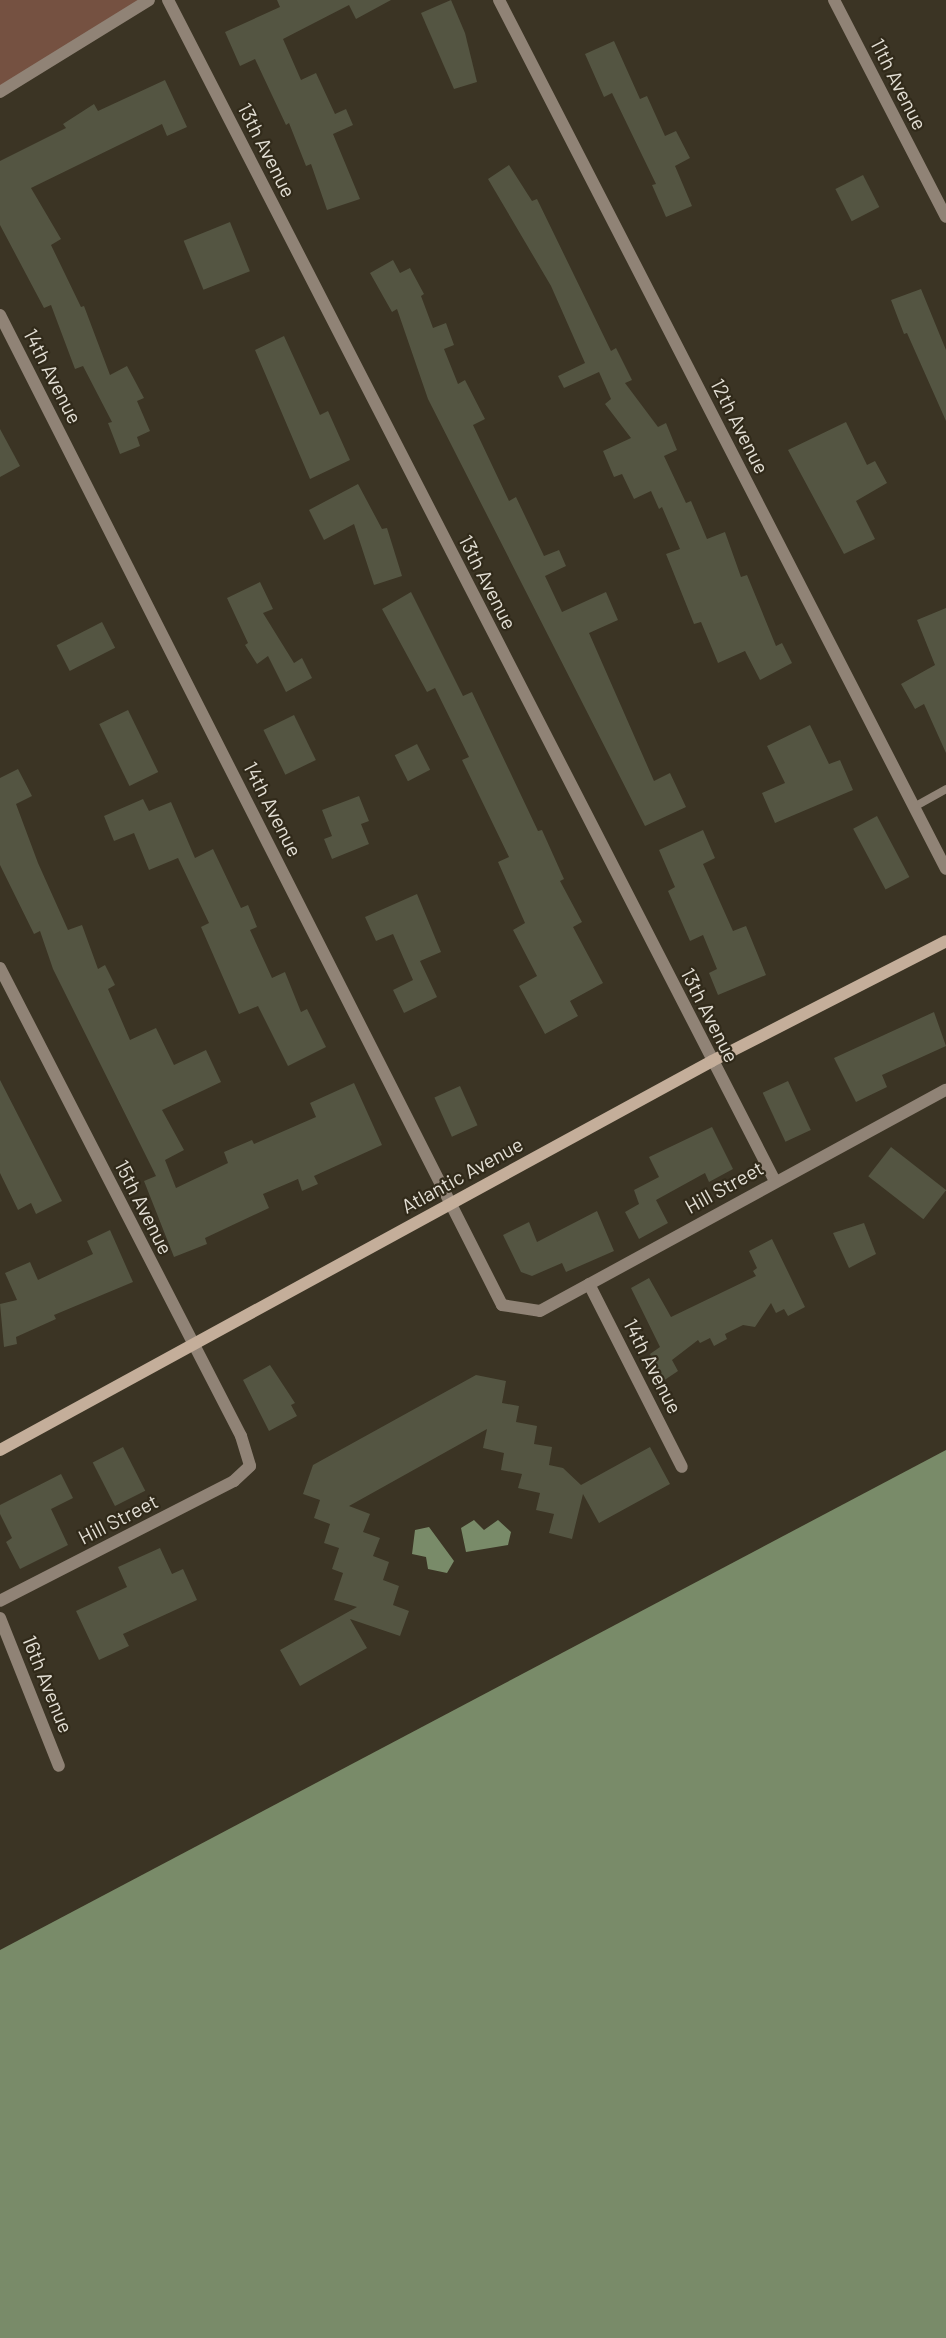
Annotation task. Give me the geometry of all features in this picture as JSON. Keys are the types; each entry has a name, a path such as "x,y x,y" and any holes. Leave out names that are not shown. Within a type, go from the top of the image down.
{"main road":[{"name":"Atlantic Avenue","path":"0,1450 712,1061 946,941"}],"street":[{"path":"0,92 149,0"},
{"name":"13th Avenue","path":"168,0 775,1181"},
{"name":"12th Avenue","path":"499,0 946,869"},
{"name":"11th Avenue","path":"834,0 946,217"},
{"name":"14th Avenue","path":"0,315 452,1202 502,1305 519,1310"},
{"name":"15th Avenue","path":"0,968 241,1436 250,1466"},
{"name":"Hill Street","path":"519,1310 540,1311 775,1181 946,1090"},
{"name":"14th Avenue","path":"589,1284 682,1467"},
{"name":"Hill Street","path":"0,1602 234,1481 250,1466"},
{"name":"16th Avenue","path":"0,1618 59,1766"}],"lane":[{"path":"914,807 946,789"}],"shaded area":[{"path":"0,0 149,0 0,92"},
{"path":"946,1450 946,2338 0,2338 0,1950"},
{"path":"474,1520 484,1530 498,1520 511,1532 508,1545 466,1552 461,1528"},
{"path":"429,1527 454,1561 447,1573 428,1569 426,1557 412,1554 415,1530"}],"building":[{"path":"277,0 391,0 356,19 349,5 283,39 301,80 316,73 335,114 346,109 353,125 333,134 360,199 327,210 311,164 306,166 289,123 286,125 255,59 240,66 225,32 280,7"},
{"path":"451,0 465,33 477,82 454,89 421,13"},
{"path":"614,41 640,99 647,96 665,136 676,131 690,158 675,166 692,206 666,217 652,185 656,184 612,93 604,97 585,54"},
{"path":"165,80 187,127 167,136 162,124 31,188 61,239 51,245 81,307 84,306 110,375 127,366 144,398 137,401 150,431 137,437 140,446 120,454 108,423 112,422 83,366 75,369 51,305 44,308 0,225 0,161 66,128 63,124 94,104 98,111"},
{"path":"509,165 532,201 537,199 611,351 616,348 632,380 625,383 658,427 666,423 677,450 664,456 686,503 691,501 707,539 725,532 741,577 747,575 776,646 782,643 792,663 760,680 745,651 718,663 701,622 694,624 666,554 680,549 662,507 659,509 651,491 634,499 622,474 614,477 603,451 631,438 605,404 611,399 599,372 564,388 558,376 585,363 551,286 488,179"},
{"path":"863,175 879,207 852,221 835,189"},
{"path":"230,222 250,271 203,290 184,241"},
{"path":"393,260 400,273 410,268 424,294 421,296 433,328 446,323 454,345 444,349 458,384 465,380 485,419 473,425 509,501 516,497 544,556 559,550 566,566 545,576 562,612 606,592 618,620 589,633 654,781 670,773 686,807 645,826 428,399 397,309 392,312 370,273"},
{"path":"921,289 946,350 946,421 907,333 904,334 891,300"},
{"path":"284,336 320,415 328,411 350,460 310,479 255,350"},
{"path":"846,422 867,465 875,461 887,483 856,501 875,539 844,554 788,450"},
{"path":"0,429 20,466 0,477"},
{"path":"358,484 382,529 387,528 402,576 374,585 354,524 324,540 309,510"},
{"path":"260,582 273,609 263,613 294,663 302,658 312,678 286,692 268,656 257,664 245,645 248,643 227,598"},
{"path":"411,592 463,696 472,692 538,831 542,830 564,879 560,881 582,922 573,927 603,983 570,1001 578,1016 545,1034 519,986 537,976 513,930 525,923 498,862 509,857 462,760 469,757 435,688 427,692 382,609"},
{"path":"946,608 946,753 924,704 915,709 901,684 935,665 917,620"},
{"path":"102,622 115,648 70,671 57,645"},
{"path":"128,710 158,772 129,786 99,724"},
{"path":"294,715 316,760 285,775 263,730"},
{"path":"810,725 829,764 840,760 853,790 775,823 762,793 785,783 767,746"},
{"path":"417,744 430,770 408,781 395,755"},
{"path":"18,769 32,796 16,804 38,863 68,930 82,925 98,969 105,965 115,985 108,989 130,1040 156,1028 174,1065 206,1050 221,1082 162,1110 184,1150 165,1160 176,1188 228,1163 224,1152 252,1140 254,1144 316,1117 310,1103 354,1083 382,1145 314,1176 318,1184 302,1191 298,1179 263,1194 269,1208 205,1238 207,1244 174,1257 144,1181 156,1176 53,969 40,931 34,934 0,865 0,778"},
{"path":"359,796 369,821 361,824 369,844 332,859 324,839 332,836 322,810"},
{"path":"143,799 149,811 171,802 195,858 213,849 241,908 248,905 257,927 250,930 272,978 285,972 301,1012 307,1009 326,1047 288,1066 258,1006 239,1014 201,927 209,923 178,858 149,870 134,833 114,841 104,816"},
{"path":"877,816 909,877 886,890 853,829"},
{"path":"703,830 715,858 703,864 733,931 746,926 766,975 718,995 709,973 717,969 703,935 690,941 668,891 675,887 659,850"},
{"path":"417,894 441,952 420,961 437,997 404,1013 393,990 413,980 393,934 376,941 365,917"},
{"path":"934,1012 946,1046 882,1075 887,1087 856,1102 834,1058"},
{"path":"0,1080 62,1201 36,1214 31,1203 18,1210 0,1173"},
{"path":"788,1081 811,1130 785,1142 763,1093"},
{"path":"460,1086 477,1125 452,1137 434,1097"},
{"path":"712,1127 733,1169 709,1182 705,1173 656,1200 668,1223 639,1239 625,1212 639,1204 634,1190 659,1177 649,1157"},
{"path":"891,1147 946,1190 923,1219 868,1176"},
{"path":"597,1211 614,1251 566,1272 562,1263 532,1276 521,1272 503,1235 529,1222 537,1242"},
{"path":"864,1223 876,1254 849,1268 833,1233"},
{"path":"110,1230 133,1282 54,1315 56,1319 16,1337 17,1344 4,1347 0,1304 17,1300 5,1273 30,1262 38,1280 93,1254 87,1241"},
{"path":"772,1239 805,1307 788,1316 784,1309 776,1313 771,1303 755,1327 743,1325 725,1334 727,1339 714,1346 710,1338 700,1343 698,1340 672,1360 678,1371 663,1381 650,1354 660,1347 631,1288 649,1278 671,1317 756,1276 753,1271 757,1268 749,1251"},
{"path":"270,1365 295,1403 291,1405 297,1416 269,1431 243,1380"},
{"path":"476,1375 506,1381 502,1403 519,1406 516,1422 537,1426 534,1444 552,1447 549,1465 563,1468 581,1485 650,1447 670,1484 599,1523 583,1494 572,1539 549,1533 554,1514 536,1510 540,1493 518,1488 522,1474 501,1470 504,1453 483,1448 487,1429 349,1506 370,1514 363,1532 380,1538 373,1556 389,1562 383,1580 399,1586 393,1605 409,1611 400,1636 350,1619 367,1648 300,1686 280,1650 357,1607 334,1600 343,1573 332,1569 339,1548 324,1543 330,1524 314,1518 320,1500 303,1494 313,1465"},
{"path":"123,1447 145,1491 115,1506 93,1462"},
{"path":"61,1474 73,1498 51,1509 68,1545 20,1569 6,1542 12,1538 0,1514 0,1505"},
{"path":"160,1548 172,1574 183,1569 197,1600 123,1634 129,1646 99,1660 76,1611 127,1587 118,1567"}]}
